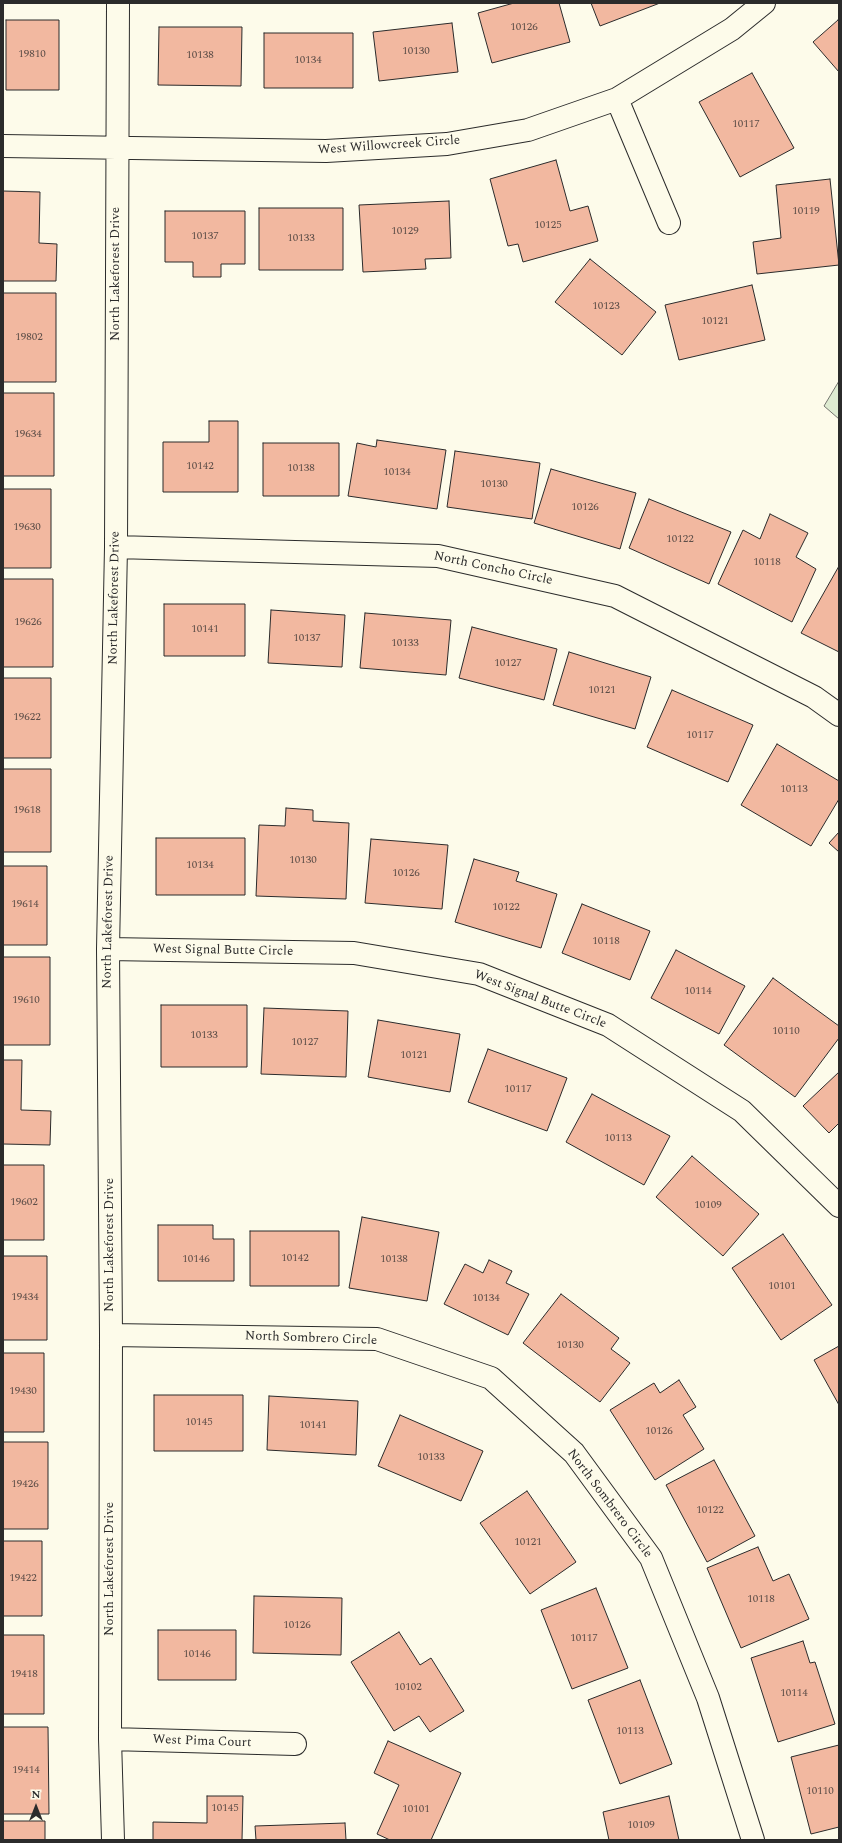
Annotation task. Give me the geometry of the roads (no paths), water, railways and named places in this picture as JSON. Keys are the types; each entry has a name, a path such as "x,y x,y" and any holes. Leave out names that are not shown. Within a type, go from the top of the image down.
{"street":[{"name":"North Lakeforest Drive","path":"113,1840 110,1739 111,1335 108,949 116,548 116,146 118,3"},
{"name":"West Willowcreek Circle","path":"3,146 116,146 326,151 447,144 528,130 616,99 732,29 764,3"},
{"path":"616,99 669,223"},
{"name":"North Concho Circle","path":"116,548 438,556 607,594 615,596 814,697 839,715"},
{"name":"West Signal Butte Circle","path":"108,949 354,953 479,974 608,1025 742,1111 839,1206"},
{"name":"North Sombrero Circle","path":"111,1335 377,1339 491,1378 574,1453 651,1558 708,1698 753,1840"},
{"name":"West Pima Court","path":"110,1739 295,1744"}]}
